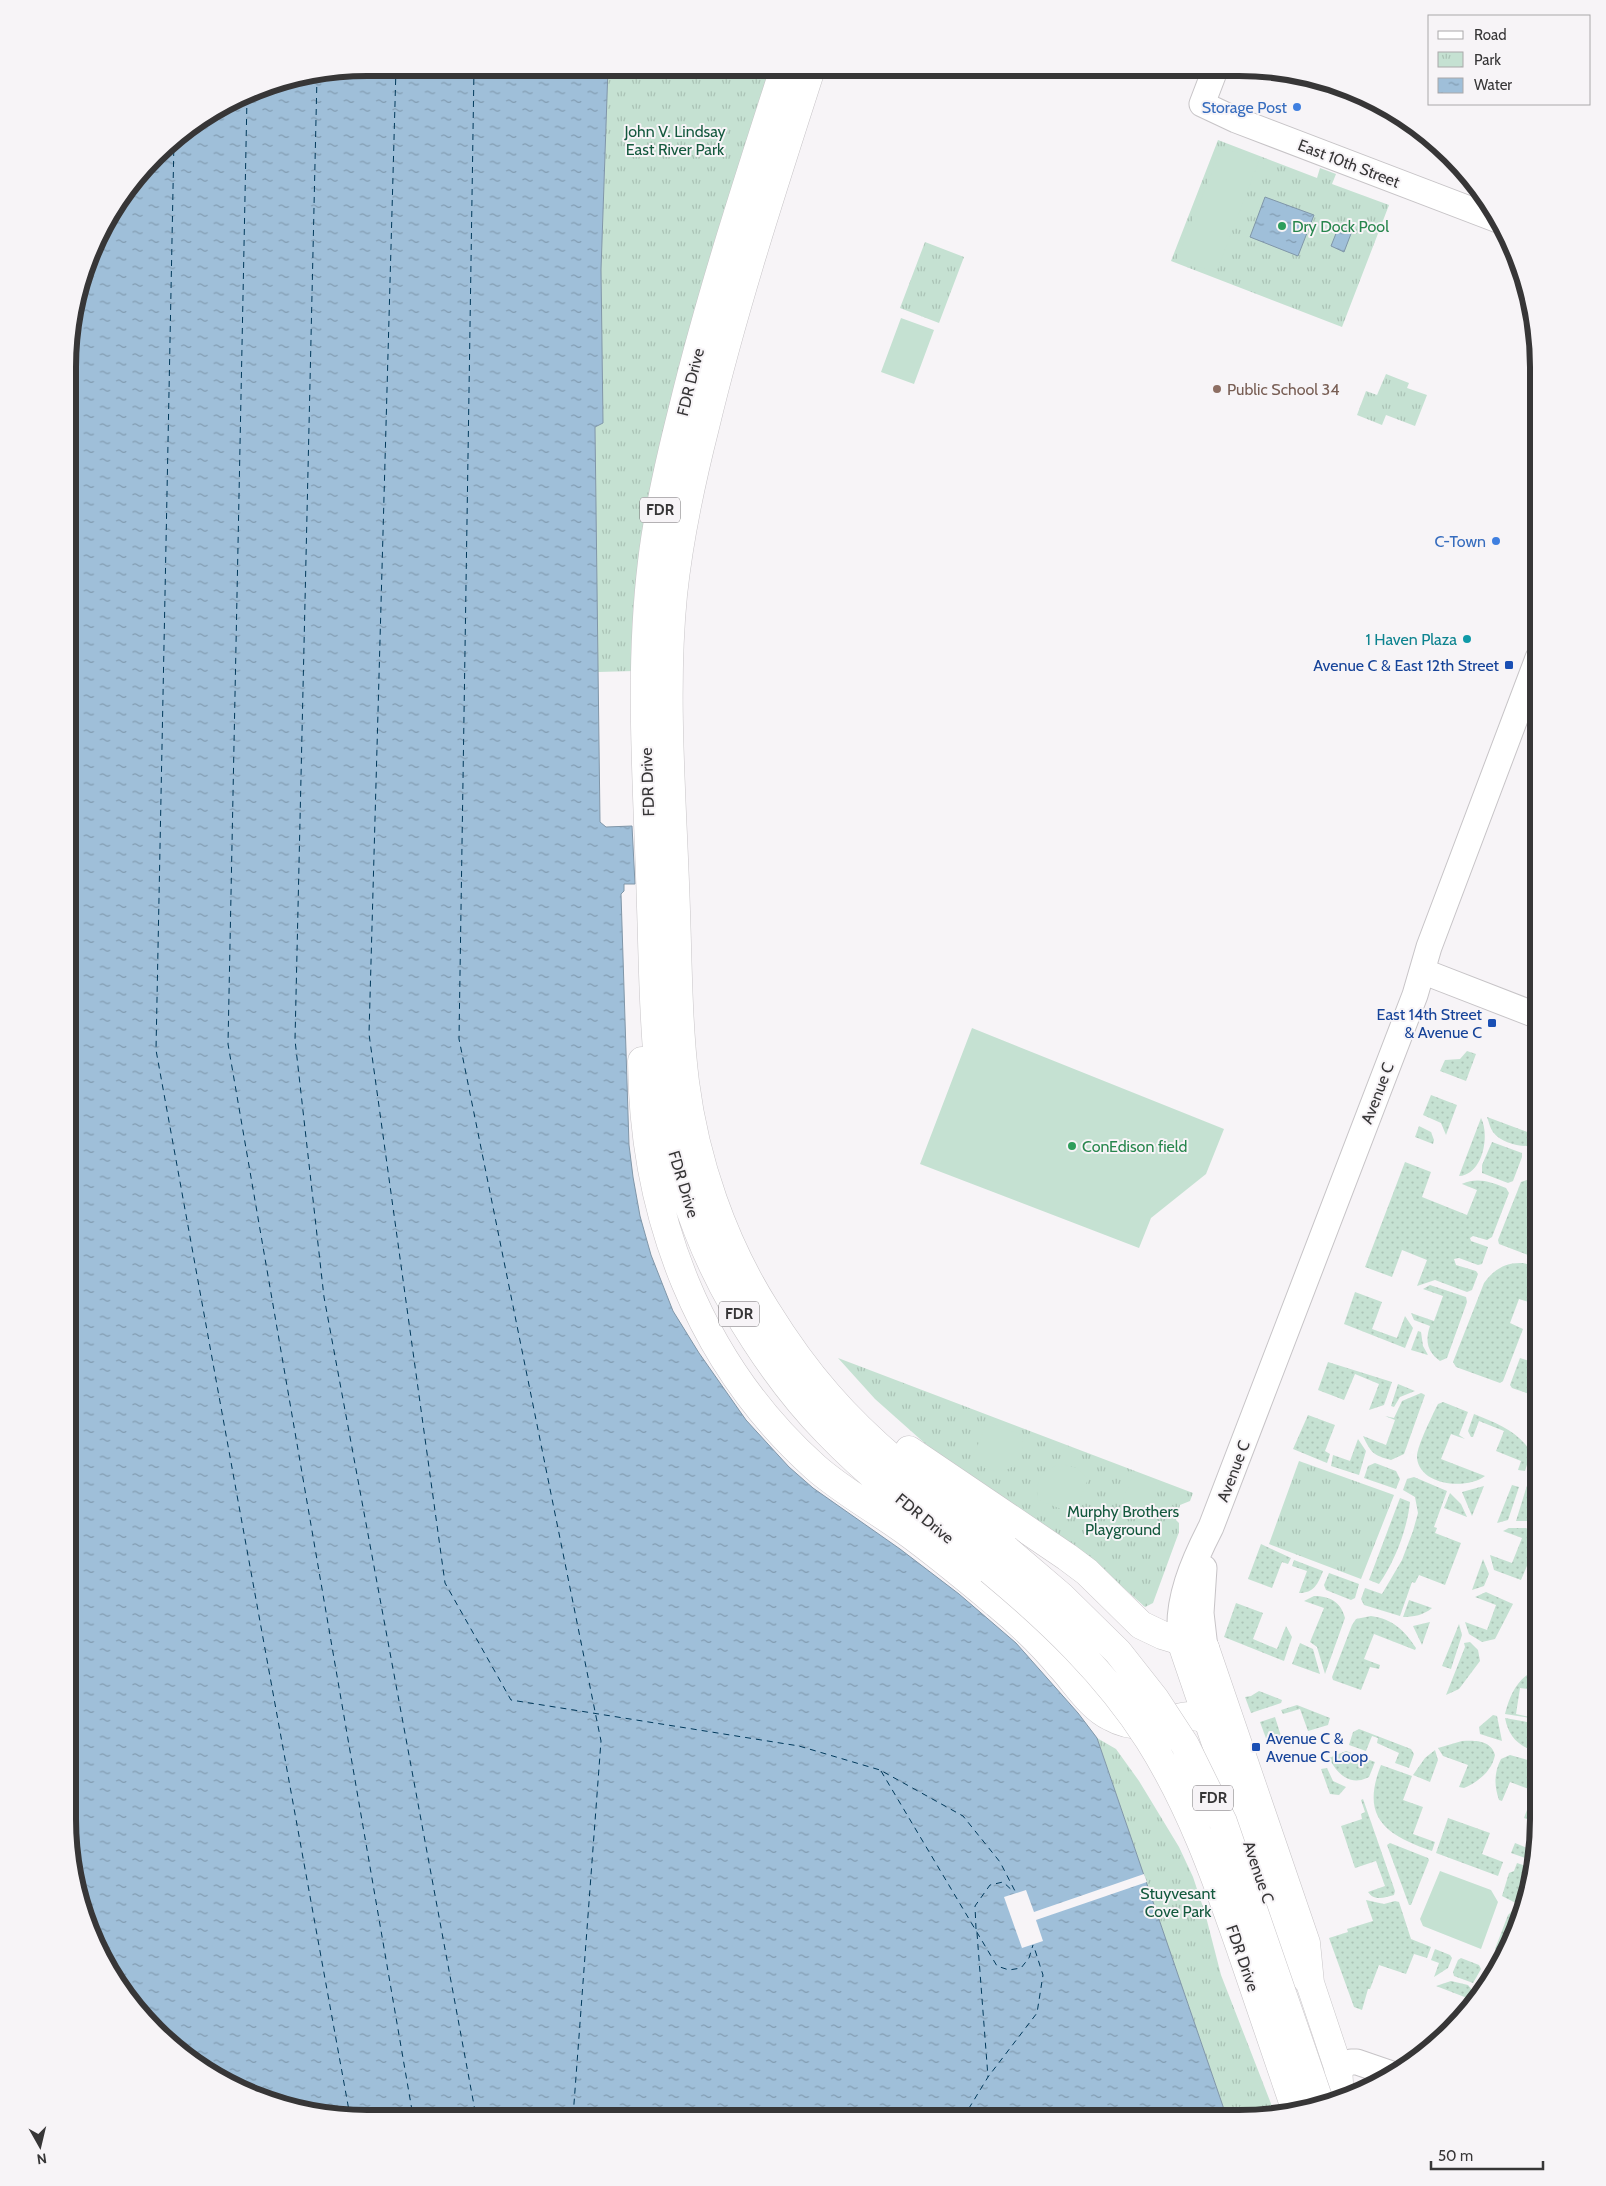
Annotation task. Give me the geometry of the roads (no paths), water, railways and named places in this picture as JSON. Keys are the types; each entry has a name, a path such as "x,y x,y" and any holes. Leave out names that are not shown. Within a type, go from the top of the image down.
{"main road":[{"name":"FDR Drive","path":"782,76 705,321 666,478 654,551 647,612 645,667 653,968 659,1071 673,1151 698,1229 732,1303 776,1372 828,1433 896,1495 1084,1616 1118,1652 1155,1699 1185,1745 1223,1822 1319,2098"},
{"name":"FDR Drive","path":"809,76 728,334 689,494 673,598 670,644 670,705 683,1057 690,1110 702,1162 728,1238 752,1286 811,1376 846,1415 906,1470 998,1560 1119,1698 1164,1764 1191,1817 1212,1866 1294,2104"},
{"name":"East 10th Street","path":"1213,76 1202,104 1236,120 1487,216"},
{"name":"Avenue C","path":"1352,2087 1338,2067 1310,1984 1306,1943 1193,1644 1179,1623 1187,1586 1197,1554 1211,1526 1397,1041 1429,947 1530,679"},
{"path":"653,968 642,1056 642,1093 646,1138 656,1196 672,1248 692,1298 716,1345 749,1392 783,1435 817,1468 926,1546 1012,1616 1050,1654 1102,1712 1121,1722 1143,1725 1184,1716 1193,1716 1207,1720"},
{"path":"1422,971 1530,1013"},
{"path":"846,1415 898,1442 1051,1545 1087,1572 1141,1625 1193,1644"},
{"name":"Avenue C","path":"1193,1644 1207,1720 1286,1950 1293,1963 1310,1984"},
{"path":"1338,2067 1351,2062 1362,2063 1384,2071"},
{"path":"1338,2067 1369,2079"},
{"name":"Avenue C","path":"1338,2067 1339,2092"}],"water":[{"path":"608,76 601,270 603,423 595,427 600,822 606,827 632,826 635,884 624,884 624,891 621,894 629,1145 640,1216 651,1255 673,1311 699,1353 746,1420 789,1467 813,1488 900,1549 959,1594 1016,1643 1078,1713 1097,1738 1224,2110 367,2110 329,2107 292,2100 256,2088 205,2061 175,2038 148,2011 125,1981 106,1948 86,1894 79,1857 76,1819 77,348 86,292 98,256 125,205 148,175 175,148 205,125 238,106 292,86 348,77"},
{"name":"Dry Dock Pool","path":"1265,197 1314,215 1298,256 1250,237"},
{"path":"1339,226 1352,231 1344,252 1331,246"}],"place":[{"name":"Storage Post","path":"1297,107"},
{"name":"Dry Dock Pool","path":"1282,226"},
{"name":"Public School 34","path":"1217,389"},
{"name":"C-Town","path":"1496,541"},
{"name":"1 Haven Plaza","path":"1467,639"},
{"name":"Avenue C & East 12th Street","path":"1509,665"},
{"name":"East 14th Street & Avenue C","path":"1492,1023"},
{"name":"ConEdison field","path":"1072,1146"},
{"name":"Avenue C & Avenue C Loop","path":"1256,1747"}],"park label":[{"name":"John V. Lindsay East River Park","path":"675,140"},
{"name":"Murphy Brothers Playground","path":"1123,1520"},
{"name":"Stuyvesant Cove Park","path":"1178,1902"}]}
